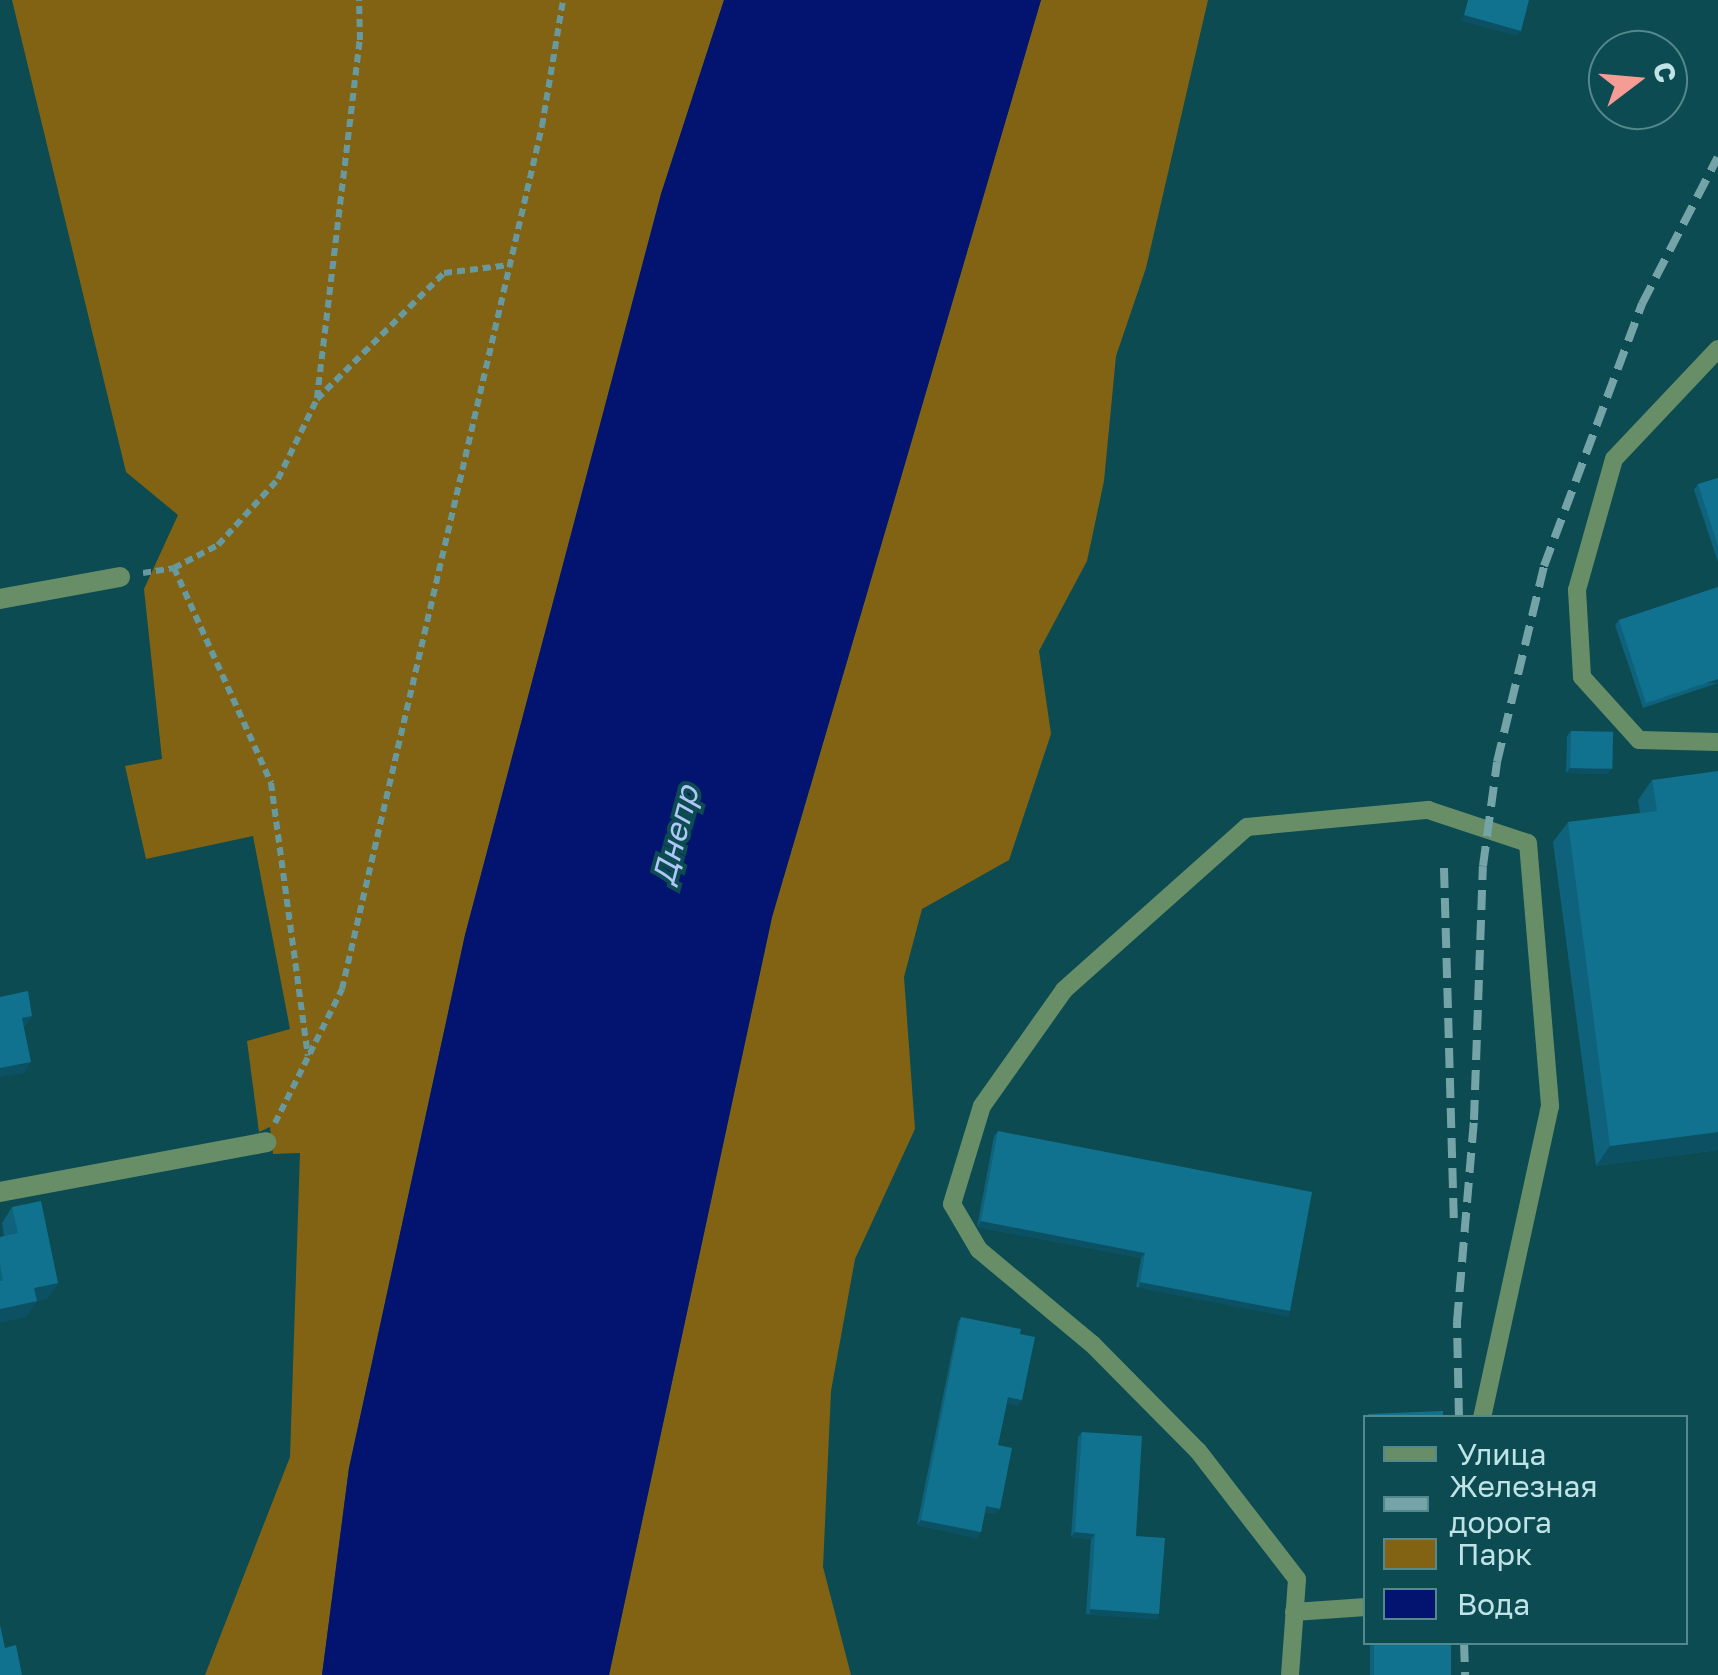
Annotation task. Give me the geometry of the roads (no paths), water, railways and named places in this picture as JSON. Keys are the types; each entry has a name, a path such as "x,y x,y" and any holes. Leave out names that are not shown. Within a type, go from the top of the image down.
{"street":[{"path":"0,600 120,577"},
{"path":"0,1192 266,1142"}],"lane":[{"path":"1718,350 1614,460 1578,590 1582,676 1639,740 1718,742"},
{"path":"1290,1675 1297,1579 1198,1451 1092,1344 978,1250 952,1204 982,1106 1064,990 1247,827 1428,810 1528,843 1550,1106 1483,1415"},
{"path":"1294,1612 1363,1607"}],"water":[{"name":"Днепр","path":"724,0 1041,0 772,917 609,1675 322,1675 349,1468 465,935 661,194"}],"railway":[{"path":"1459,1415 1457,1322 1474,1120 1483,866 1497,762 1544,566 1642,304 1718,157"},
{"path":"1444,868 1454,1222"},
{"path":"1464,1645 1465,1675"}]}
